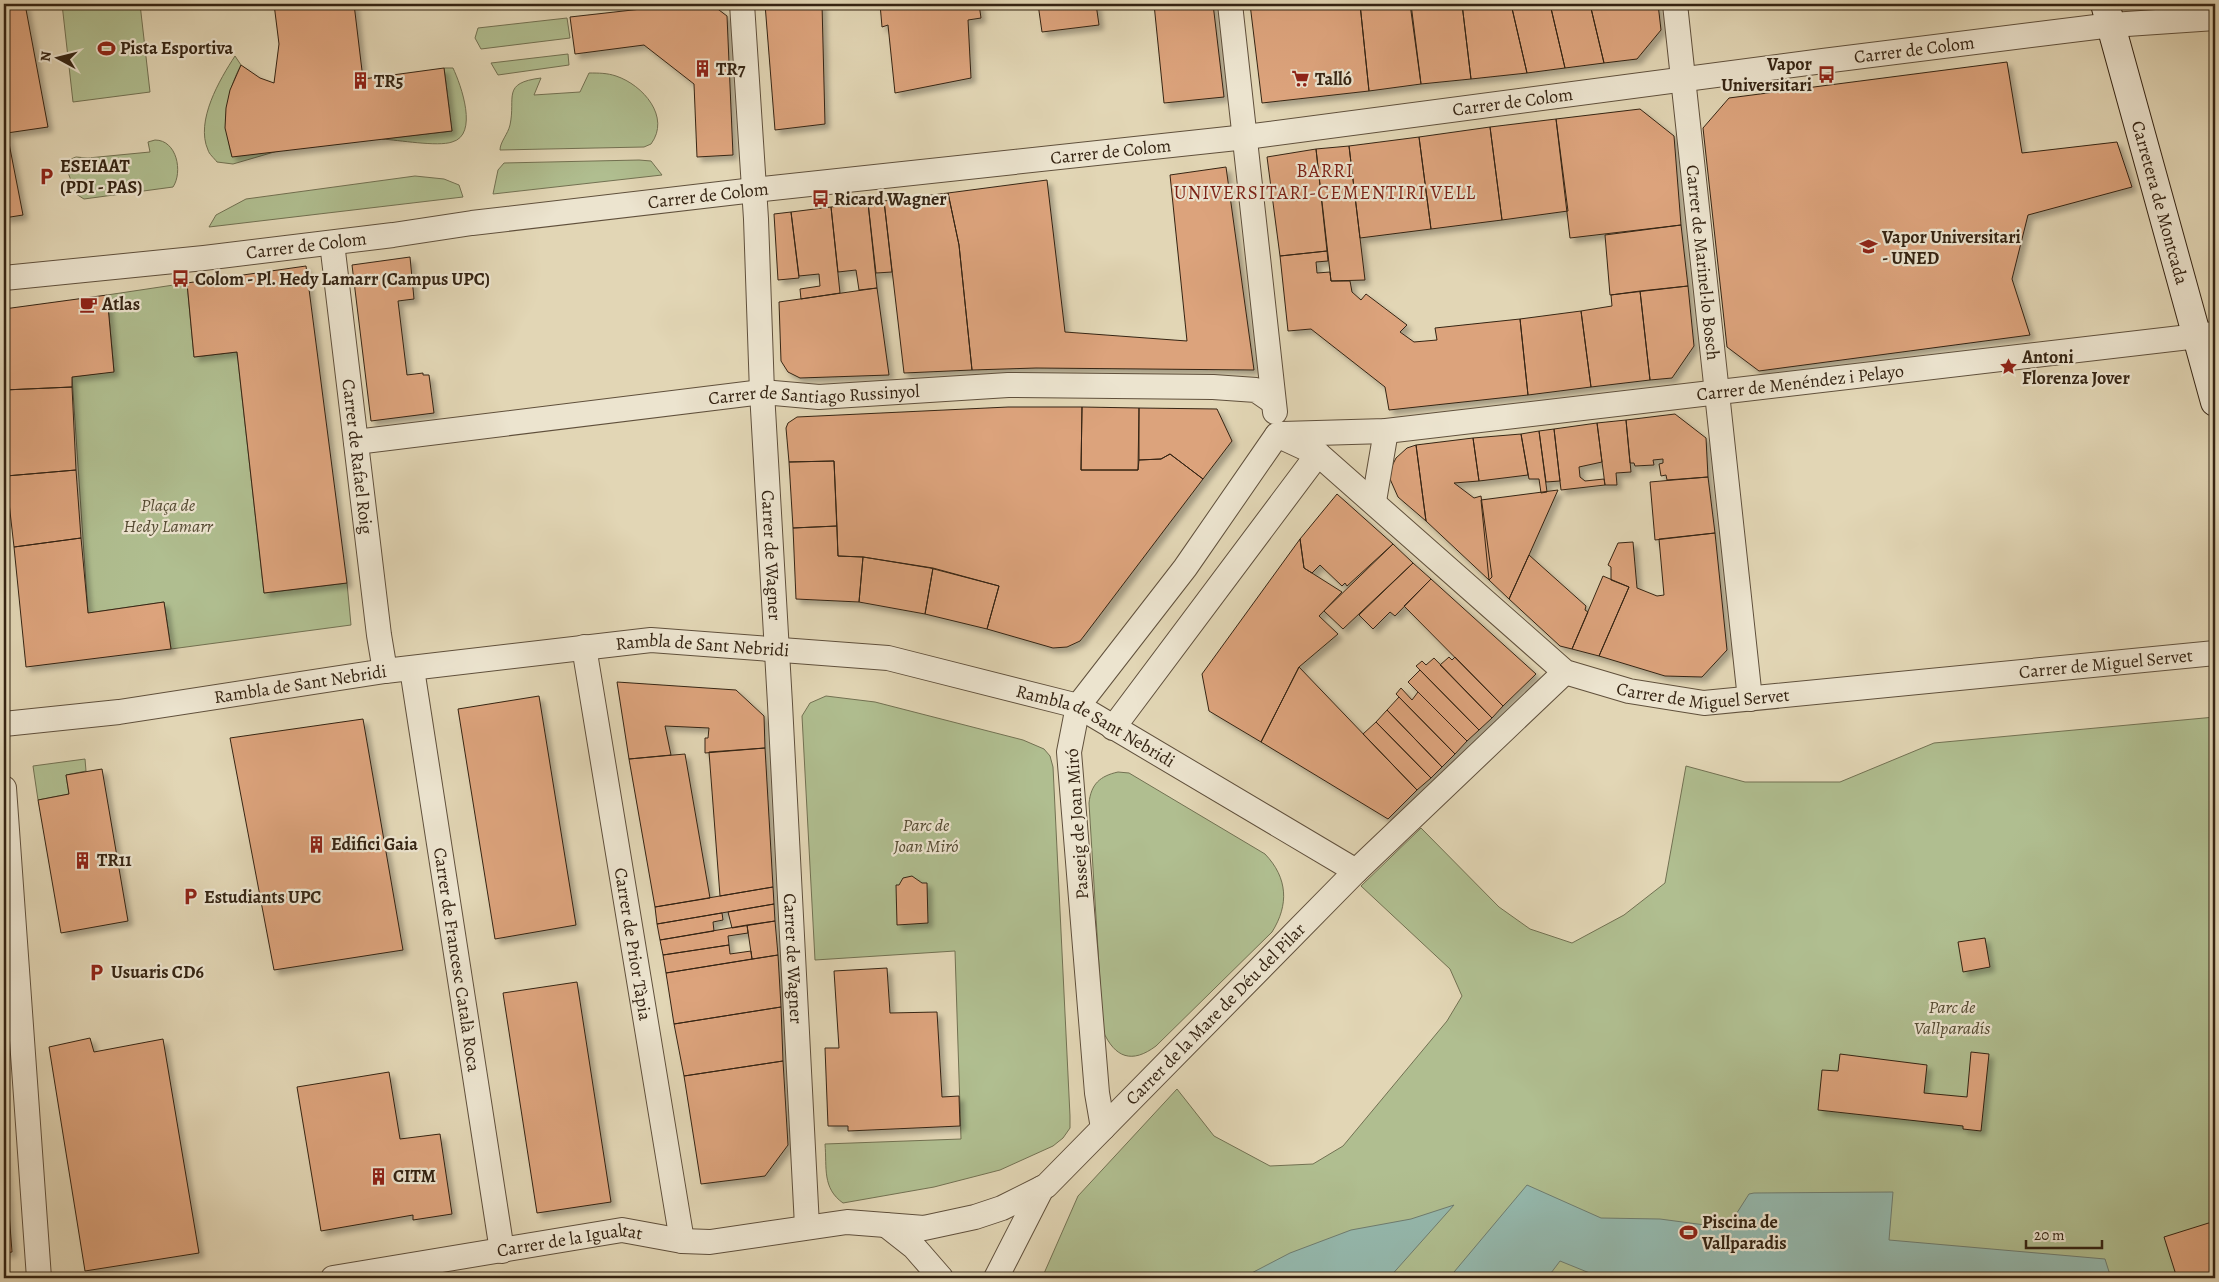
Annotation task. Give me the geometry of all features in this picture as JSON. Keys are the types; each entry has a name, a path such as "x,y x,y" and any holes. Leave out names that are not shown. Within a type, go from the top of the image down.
{"street":[{"name":"Carrer de Wagner","path":"742,4 754,190 762,392 775,592 776,649 807,1226"},
{"path":"1230,4 1246,137 1272,401 1278,434"},
{"name":"Carrer de Marinel·lo Bosch","path":"1676,4 1750,699"},
{"name":"Carrer de Colom","path":"4,278 332,243 472,223 754,190 1246,137 1683,79 2109,14 2215,18"},
{"name":"Carretera de Montcada","path":"2109,14 2206,335 2215,402"},
{"name":"Carrer de Rafael Roig","path":"332,243 385,671"},
{"name":"Carrer de Menéndez i Pelayo","path":"1278,434 1386,431 1718,394 2206,335"},
{"name":"Carrer de Santiago Russinyol","path":"356,442 762,392 820,397 1008,385 1213,387 1256,390 1272,401"},
{"path":"1374,501 1386,431"},
{"name":"Carrer de Miguel Servet","path":"1278,434 1318,454 1374,501 1565,672 1629,691 1704,703 2215,653"},
{"name":"Passeig de Joan Miró","path":"1103,1128 1097,1093 1069,752 1078,706 1185,568 1278,434"},
{"path":"1113,728 1318,454"},
{"name":"Rambla de Sant Nebridi","path":"4,724 119,712 385,671 650,640 888,658 1078,706 1356,870"},
{"name":"Carrer de Prior Tàpia","path":"584,647 682,1241"},
{"name":"Carrer de Francesc Català Roca","path":"412,669 502,1251"},
{"name":"Carrer de la Mare de Déu del Pilar","path":"807,1226 846,1222 924,1228 975,1217 1002,1208 1042,1188 1356,870 1565,672"},
{"path":"4,788 39,1278"},
{"path":"996,1278 1042,1188"},
{"path":"886,1225 914,1247 941,1278"},
{"name":"Carrer de la Igualtat","path":"332,1278 622,1230 682,1241 710,1242 775,1234 807,1226"}],"green space":[{"name":"Pista Esportiva","path":"62,4 140,4 150,92 73,102"},
{"path":"567,18 570,38 481,49 475,38 478,28"},
{"path":"568,54 569,65 498,75 491,63"},
{"path":"235,56 241,65 232,87 227,110 227,132 232,156 281,150 233,164 217,162 210,154 205,139 205,126 216,88"},
{"path":"444,68 453,68 466,109 465,130 460,138 452,142 437,144 382,139 452,131"},
{"path":"589,73 616,76 626,80 644,94 656,113 658,123 656,134 651,144 644,147 500,150 510,125 515,88 528,80 541,78 534,95 580,92"},
{"path":"162,141 168,145 176,158 178,173 173,187 84,199 76,194 66,167 71,159 76,157 88,158 150,152 148,142"},
{"path":"651,161 662,175 493,194 498,170 504,163"},
{"path":"415,176 444,179 459,185 463,197 209,227 216,215 246,199"},
{"name":"Plaça de Hedy Lamarr","path":"187,283 194,357 237,352 264,593 347,583 351,625 171,649 164,602 88,613 72,377 114,371 107,295"},
{"name":"Parc de Joan Miró","path":"826,696 875,702 1023,740 1044,749 1050,756 1053,767 1070,1116 1070,1128 1063,1138 1053,1146 1000,1170 934,1187 843,1203 836,1197 829,1184 825,1144 961,1139 955,951 815,960 802,716 810,703"},
{"name":"Parc de Vallparadís","path":"2215,717 2215,1278 1042,1278 1078,1196 1177,1089 1214,1136 1270,1166 1313,1164 1343,1146 1447,1021 1462,996 1450,969 1361,886 1421,828 1499,907 1530,929 1572,943 1624,915 1665,883 1686,766 1745,782 1840,782 1934,743"},
{"path":"85,759 86,771 66,775 69,794 38,800 33,766"},
{"path":"1118,772 1129,773 1265,854 1273,863 1278,873 1284,892 1278,922 1272,932 1156,1046 1147,1052 1132,1056 1125,1055 1113,1047 1103,1031 1089,803 1090,796 1097,782 1106,776"}],"water":[{"name":"Piscina de Vallparadis","path":"1527,1185 1601,1218 1660,1219 1705,1225 1733,1219 1749,1194 1754,1193 1893,1192 1889,1240 2105,1259 2111,1278 1602,1278 1560,1261 1551,1273 1564,1278 1449,1278"},
{"path":"1454,1205 1389,1278 1242,1278 1290,1253 1351,1230 1411,1219"}],"building":[{"path":"4,4 25,4 48,127 7,133 23,215 4,218"},
{"name":"TR5","path":"274,4 354,4 363,79 444,68 452,131 232,157 225,128 226,108 230,90 241,65 260,78 274,83 279,44"},
{"name":"TR7","path":"686,4 711,4 727,16 733,155 697,157 694,84 644,45 575,54 570,17"},
{"path":"765,4 822,4 825,124 775,130"},
{"path":"880,4 979,4 981,18 968,20 971,78 895,93 888,25 882,27"},
{"path":"1038,4 1096,4 1099,25 1042,32"},
{"path":"1154,4 1213,4 1224,97 1164,103"},
{"path":"1250,4 1360,4 1369,91 1262,103"},
{"path":"1360,4 1410,4 1421,84 1369,91"},
{"path":"1411,4 1462,4 1471,79 1421,84"},
{"path":"1462,4 1511,4 1527,73 1471,79"},
{"path":"1511,4 1550,4 1565,68 1527,73"},
{"path":"1550,4 1590,4 1604,63 1565,68"},
{"path":"1590,4 1658,4 1661,30 1637,59 1604,63"},
{"name":"Vapor Universitari - UNED","path":"2007,62 2022,153 2117,142 2132,187 2028,215 2012,279 2030,335 1759,371 1727,347 1703,128 1729,98"},
{"path":"1640,109 1674,136 1681,225 1570,238 1556,119"},
{"path":"1556,119 1568,211 1502,220 1490,127"},
{"path":"1490,127 1502,220 1431,229 1419,137"},
{"path":"1419,137 1431,229 1360,238 1349,146"},
{"path":"1349,146 1365,280 1331,281 1316,149"},
{"path":"1316,149 1327,251 1280,256 1267,157"},
{"path":"1226,167 1254,370 1036,368 972,370 959,245 948,193 1047,180 1065,332 1187,341 1170,175"},
{"path":"948,193 959,245 972,370 904,373 884,201"},
{"path":"884,201 892,272 876,273 868,203"},
{"path":"868,203 877,288 859,290 856,270 838,272 831,207"},
{"path":"831,207 840,293 801,299 800,289 820,286 819,274 799,276 791,212"},
{"path":"791,212 799,278 778,280 774,214"},
{"path":"1681,225 1688,286 1610,295 1605,235"},
{"path":"1327,251 1328,261 1316,262 1317,273 1330,272 1331,281 1350,281 1352,292 1361,300 1366,294 1407,325 1400,332 1414,342 1437,340 1435,328 1520,319 1528,395 1389,410 1385,387 1311,329 1288,331 1280,256"},
{"path":"410,257 414,299 398,301 407,375 423,373 423,375 429,375 434,413 371,421 352,265"},
{"path":"306,266 347,583 264,593 237,352 194,357 187,283"},
{"path":"1688,286 1694,346 1672,378 1650,380 1640,291"},
{"path":"877,288 889,375 800,378 788,372 781,361 779,302"},
{"path":"1640,291 1650,380 1591,387 1581,311 1612,306 1611,295"},
{"path":"107,295 114,372 72,377 72,387 4,390 4,309"},
{"path":"1581,311 1591,387 1528,395 1520,319"},
{"path":"72,387 76,470 6,476 4,390"},
{"path":"1008,407 1082,407 1081,470 1138,470 1139,460 1161,459 1170,454 1203,479 1080,641 1067,647 1053,648 987,629 999,586 930,568 863,557 838,556 834,461 789,462 786,428 788,423 797,417"},
{"path":"1082,407 1139,408 1138,470 1081,470"},
{"path":"1139,408 1217,409 1232,441 1203,479 1170,454 1161,459 1139,460"},
{"path":"1675,414 1706,438 1708,477 1667,480 1666,475 1661,476 1659,464 1663,463 1663,459 1653,460 1654,465 1635,466 1634,463 1630,463 1626,420"},
{"path":"1626,420 1631,472 1616,473 1617,485 1605,485 1597,423"},
{"path":"1597,423 1602,462 1579,467 1580,477 1585,481 1604,479 1605,485 1561,490 1554,429"},
{"path":"1554,429 1560,481 1546,482 1539,431"},
{"path":"1539,431 1547,492 1541,493 1539,479 1529,479 1521,434"},
{"path":"1521,434 1528,475 1479,481 1473,438"},
{"path":"1473,438 1479,481 1454,483 1474,498 1481,496 1492,577 1489,580 1426,521 1416,445"},
{"path":"1416,445 1426,521 1398,497 1390,479 1392,466 1396,458 1407,448"},
{"path":"834,461 837,526 793,528 789,462"},
{"path":"76,470 81,538 14,547 6,476"},
{"path":"1708,477 1715,533 1655,540 1650,482"},
{"path":"1558,490 1509,599 1489,580 1481,500"},
{"path":"1337,494 1393,544 1347,586 1345,583 1342,586 1320,565 1312,573 1304,568 1300,539"},
{"path":"837,526 838,556 863,557 859,602 796,599 793,528"},
{"path":"1715,533 1727,650 1702,677 1665,676 1599,656 1629,587 1611,580 1611,567 1608,565 1618,543 1633,542 1637,588 1657,596 1664,595 1659,539"},
{"path":"81,538 88,613 164,602 171,649 26,667 14,547"},
{"path":"1300,539 1304,568 1342,592 1319,616 1338,634 1299,667 1261,742 1209,711 1202,674"},
{"path":"1393,544 1413,563 1343,629 1324,611"},
{"path":"1529,555 1586,606 1585,610 1588,612 1572,649 1560,646 1509,599"},
{"path":"863,557 933,568 925,614 859,602"},
{"path":"1413,563 1431,579 1395,616 1390,612 1373,629 1359,615"},
{"path":"933,568 999,586 987,629 925,614"},
{"path":"1603,576 1629,587 1599,656 1572,649"},
{"path":"1431,579 1536,674 1503,706 1404,606"},
{"path":"1449,657 1452,660 1455,657 1503,706 1492,718 1440,665"},
{"path":"1434,658 1492,718 1479,730 1416,666 1422,661 1426,665"},
{"path":"1299,667 1417,790 1388,819 1261,742"},
{"path":"1420,670 1479,730 1467,741 1408,682"},
{"path":"617,682 736,690 764,716 765,748 705,753 705,738 708,738 709,728 665,726 671,755 629,759"},
{"path":"1401,688 1412,700 1418,692 1467,741 1455,754 1396,694"},
{"path":"539,696 576,925 495,939 458,709"},
{"path":"1399,697 1455,754 1442,767 1387,710"},
{"path":"1387,710 1442,767 1431,778 1376,722"},
{"name":"Edifici Gaia","path":"363,719 403,950 274,970 230,738"},
{"path":"1376,722 1431,778 1417,790 1363,734"},
{"path":"765,748 773,887 720,896 709,752"},
{"path":"685,754 710,898 655,907 629,759"},
{"name":"TR11","path":"102,769 128,921 61,933 38,800 69,794 66,775"},
{"path":"912,876 922,883 927,883 928,923 897,925 896,885 899,885 903,878"},
{"path":"773,887 774,904 657,924 655,907"},
{"path":"774,904 775,921 732,928 728,912"},
{"path":"722,913 723,920 713,922 714,931 660,940 657,924"},
{"path":"775,921 778,955 752,959 747,925"},
{"path":"747,925 748,933 728,936 729,945 663,955 660,940"},
{"path":"1985,938 1990,967 1963,972 1958,942"},
{"path":"729,945 730,954 751,951 752,959 666,973 663,955"},
{"path":"778,955 781,1007 674,1024 666,973"},
{"path":"887,968 890,1013 937,1012 942,1097 959,1096 960,1126 848,1131 848,1126 828,1126 825,1048 839,1048 834,971"},
{"path":"577,982 611,1202 537,1213 503,993"},
{"path":"781,1007 783,1061 684,1076 674,1024"},
{"path":"90,1038 94,1052 163,1039 199,1253 85,1271 49,1047"},
{"path":"1971,1052 1989,1054 1981,1131 1963,1129 1963,1126 1818,1110 1822,1070 1838,1071 1840,1054 1927,1065 1924,1093 1967,1097"},
{"path":"783,1061 788,1145 765,1176 701,1184 684,1076"},
{"name":"CITM","path":"389,1072 400,1139 440,1134 452,1214 413,1220 413,1215 321,1231 297,1087"},
{"path":"4,1145 12,1252 4,1253"},
{"path":"2215,1221 2215,1278 2177,1278 2164,1237"}],"place":[{"name":"Pista Esportiva","path":"106,48"},
{"name":"TR7","path":"702,69"},
{"name":"Vapor Universitari","path":"1826,74"},
{"name":"Talló","path":"1301,79"},
{"name":"TR5","path":"360,81"},
{"name":"ESEIAAT (PDI - PAS)","path":"46,176"},
{"name":"Ricard Wagner","path":"820,199"},
{"name":"Vapor Universitari - UNED","path":"1868,247"},
{"name":"Colom - Pl. Hedy Lamarr (Campus UPC)","path":"181,279"},
{"name":"Atlas","path":"88,304"},
{"name":"Antoni Florenza Jover","path":"2008,367"},
{"name":"Edifici Gaia","path":"317,844"},
{"name":"TR11","path":"83,860"},
{"name":"Estudiants UPC","path":"190,897"},
{"name":"Usuaris CD6","path":"97,972"},
{"name":"CITM","path":"379,1176"},
{"name":"Piscina de Vallparadis","path":"1688,1232"}],"district":[{"name":"BARRI UNIVERSITARI-CEMENTIRI VELL","path":"1325,181"}]}
